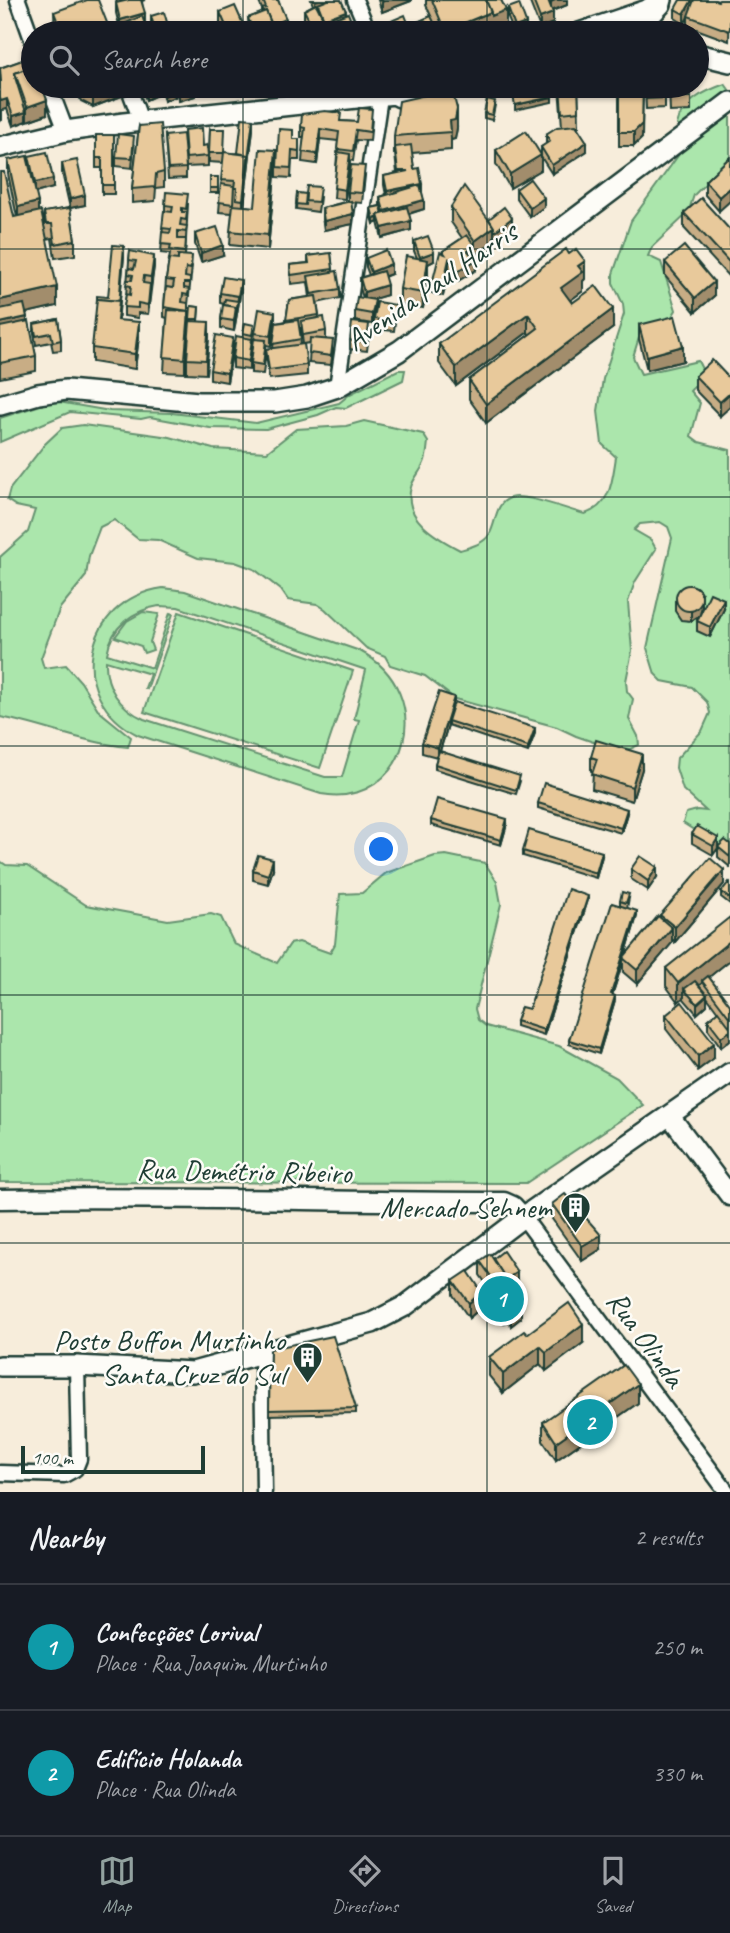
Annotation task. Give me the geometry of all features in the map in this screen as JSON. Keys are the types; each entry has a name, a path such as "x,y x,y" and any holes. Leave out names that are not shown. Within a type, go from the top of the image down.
{"main road":[{"path":"650,21 663,0"},
{"path":"614,21 647,10 663,0"},
{"path":"0,147 66,131 341,98"},
{"name":"Avenida Paul Harris","path":"0,405 38,394 66,390 199,402 275,402 307,397 337,387 399,351 730,102"},
{"path":"0,1366 77,1366 193,1372 372,1323 405,1306 523,1217 730,1073"}],"street":[{"path":"18,0 26,21"},
{"path":"355,0 364,21"},
{"path":"54,98 66,131"},
{"path":"132,98 141,121"},
{"path":"337,387 392,98"},
{"path":"670,1116 730,1196"},
{"name":"Rua Demétrio Ribeiro","path":"0,1199 112,1197 326,1202 504,1202 513,1206 523,1217"},
{"name":"Rua Olinda","path":"523,1217 727,1492"},
{"path":"262,1352 264,1492"},
{"path":"0,1473 64,1475 75,1469 79,1459 77,1366"}],"green space":[{"path":"725,84 730,91 730,159 694,195 688,213 652,247 648,256 661,262 676,310 670,320 641,331 633,357 641,374 698,361 705,375 690,391 700,403 691,436 699,442 730,450 730,853 683,823 686,813 706,811 683,790 676,768 677,758 702,731 710,713 707,702 692,687 662,681 655,674 647,648 672,538 668,527 660,522 640,524 634,530 651,540 656,549 635,582 628,602 632,651 626,681 627,691 633,699 629,719 638,736 639,745 630,749 602,745 557,727 455,699 425,676 390,665 385,656 366,648 317,604 288,600 281,590 254,569 235,562 198,558 158,540 138,539 114,520 100,527 89,556 86,576 60,608 41,658 44,668 66,665 81,682 99,711 131,737 128,747 95,742 0,717 0,557 28,532 35,510 16,506 7,500 10,489 45,444 62,428 83,425 170,437 213,449 267,452 296,429 346,426 364,421 423,434 428,442 427,453 411,487 412,509 416,518 432,533 460,550 476,545 489,535 498,509 510,498 536,500 585,514 600,505 609,492 616,457 602,444 598,411 603,379 624,314 623,304 613,283 613,274 631,221 695,132 687,132 677,125 679,117 697,98 709,98 709,91"},
{"path":"398,370 405,370 403,380 346,408 336,407 318,415 266,429 210,428 150,417 141,419 70,412 0,442 0,418 53,401 110,411 172,413 256,423 339,403 350,394"},
{"path":"163,588 185,591 360,651 385,670 399,693 405,719 403,744 392,766 375,784 351,794 321,794 138,735 115,719 100,698 92,675 93,652 100,630 115,611 136,596","holes":["159,606 178,607 366,670 354,719 359,720 342,777 325,777 144,719 121,703 108,680 106,661 150,674 145,688 147,689 173,614 170,613 152,668 107,654 113,636 125,621 140,611"]},
{"path":"143,612 159,614 150,642 153,650 144,653 141,646 115,637 127,621"},
{"path":"179,612 353,671 320,768 144,712"},
{"path":"446,855 485,863 497,882 501,904 475,1009 478,1020 486,1026 559,1046 617,1078 643,1105 526,1183 0,1182 0,861 6,865 27,866 86,905 168,920 211,914 221,917 234,944 277,963 290,944 299,942 330,953 335,944 340,894 362,893 386,873 435,856"}],"building":[{"path":"87,0 98,0 106,21 57,21 54,12"},
{"path":"141,0 145,13 120,20 116,3"},
{"path":"263,0 278,0 286,19 270,21 266,11 262,9 266,8"},
{"path":"328,0 341,0 346,11 324,19 318,4"},
{"path":"432,0 486,0 491,12 469,21 441,21"},
{"path":"486,0 501,0 506,10 491,16"},
{"path":"533,0 548,0 553,13 540,18"},
{"path":"680,0 692,0 684,14 675,9"},
{"path":"694,0 730,0 729,31 709,24 709,21 688,16"},
{"path":"316,4 323,18 310,21 304,10"},
{"path":"519,4 525,21 513,21 508,8"},
{"path":"235,6 242,21 224,21 220,12"},
{"path":"266,11 270,21 249,21 248,18"},
{"path":"164,12 167,21 152,21 151,16"},
{"path":"348,13 351,21 329,21"},
{"path":"405,15 407,21 391,21"},
{"path":"142,16 144,21 131,21"},
{"path":"431,16 433,21 420,21"},
{"path":"21,61 21,71 15,73 15,77 26,112 13,116 7,99 1,101 0,68"},
{"path":"21,71 21,90 15,73"},
{"path":"24,98 46,98 47,100 27,107"},
{"path":"412,98 454,98 457,109 455,120 450,121 451,132 394,136 399,101"},
{"path":"514,98 547,98 515,105"},
{"path":"561,98 578,98 579,111 562,113"},
{"path":"619,98 643,98 642,124 634,132 619,132"},
{"path":"487,99 495,101 492,115 484,113"},
{"path":"359,108 372,109 370,132 356,130 353,151 337,149 339,132 320,129 317,154 302,152 305,128 301,127 302,114 325,111 341,113 340,121 357,122"},
{"path":"242,118 253,119 248,159 248,155 238,153"},
{"path":"160,124 164,172 156,174 155,187 132,189 139,126"},
{"path":"576,125 587,142 552,165 541,147 550,141 546,134 557,127"},
{"path":"202,128 203,146 207,145 208,156 186,158 184,130"},
{"path":"210,129 225,129 224,153 209,153"},
{"path":"279,129 293,130 293,139 299,139 299,151 292,150 291,168 277,167"},
{"path":"526,131 541,155 510,174 496,150"},
{"path":"118,134 134,136 132,158 116,157"},
{"path":"183,134 186,168 168,169 165,136"},
{"path":"96,135 114,135 114,185 102,185 102,158 96,158"},
{"path":"411,145 414,169 419,168 422,184 387,191 384,176 408,171 398,171 395,147"},
{"path":"260,149 276,150 268,235 230,231 233,205 255,207"},
{"path":"47,152 53,179 35,183 29,156"},
{"path":"224,152 248,155 243,200 236,199 235,181 221,180"},
{"path":"338,152 350,154 345,190 334,188"},
{"path":"27,156 38,202 18,207 8,160"},
{"path":"730,157 730,187 719,197 705,181"},
{"path":"77,160 85,195 70,199 62,163"},
{"path":"351,165 365,166 362,193 348,192"},
{"path":"0,172 4,172 14,217 41,211 57,287 0,300"},
{"path":"210,177 218,177 218,188 210,188"},
{"path":"530,179 544,198 530,208 516,189"},
{"path":"221,184 234,186 233,204 219,202"},
{"path":"420,185 424,200 384,211 380,197"},
{"path":"307,186 320,187 318,202 305,201"},
{"path":"464,186 494,227 475,241 451,207"},
{"path":"166,192 188,194 186,209 182,208 182,212 187,212 186,220 181,219 180,225 187,226 186,232 178,231 178,239 186,239 185,252 170,250 171,245 161,244 162,232 170,233 171,229 162,228 164,211 172,212 173,206 165,205"},
{"path":"297,193 306,194 305,205 296,204"},
{"path":"701,198 730,230 729,262 684,213"},
{"path":"351,201 353,214 324,221 322,208"},
{"path":"381,206 383,214 374,219 371,208"},
{"path":"407,207 411,221 382,228 378,215"},
{"path":"504,207 512,218 494,232 489,219"},
{"path":"70,208 75,240 55,244 52,224 46,224 44,212"},
{"path":"217,227 223,245 201,253 195,234"},
{"path":"467,235 475,246 468,251 476,260 458,271 449,259 443,286 432,284 440,252 445,254 443,251"},
{"path":"428,236 434,252 420,257 414,241"},
{"path":"113,245 124,246 119,305 119,301 97,299 97,296 108,297"},
{"path":"684,246 714,282 695,298 665,262"},
{"path":"566,249 569,254 576,249 585,261 578,266 583,272 561,288 572,303 596,286 613,309 486,404 469,380 538,328 528,314 456,367 439,344"},
{"path":"386,250 391,264 371,272 366,258"},
{"path":"130,251 154,256 151,277 144,276 143,283 150,284 148,305 138,303 138,308 124,307 126,294 130,295 131,286 126,285 127,280 132,280 133,275 128,274 129,268 134,269 136,261 129,260"},
{"path":"331,253 333,269 291,275 290,265 309,263 308,256"},
{"path":"178,255 192,256 191,269 186,268 185,277 190,278 190,283 184,283 184,288 189,289 188,295 183,294 182,302 188,303 188,311 164,307 166,287 173,288 174,281 166,280 169,259 178,260"},
{"path":"406,256 428,260 423,293 400,289"},
{"path":"337,271 340,289 311,294 308,276"},
{"path":"383,271 387,285 364,292 360,278"},
{"path":"223,277 241,280 238,296 220,293"},
{"path":"316,296 319,315 286,320 289,300"},
{"path":"357,297 375,300 372,314 355,311"},
{"path":"97,299 119,301 117,320 139,322 135,354 92,348"},
{"path":"225,299 238,301 236,312 236,307 224,305"},
{"path":"377,302 396,305 394,322 374,319"},
{"path":"24,304 27,317 0,323 0,309"},
{"path":"223,305 236,307 234,321 221,319"},
{"path":"191,306 199,307 198,319 190,319"},
{"path":"259,309 275,312 271,336 255,333"},
{"path":"168,310 189,311 185,359 164,357"},
{"path":"675,316 683,346 647,356 639,325"},
{"path":"324,317 326,331 303,335 301,321"},
{"path":"58,319 61,340 53,342 51,333 36,336 34,324"},
{"path":"298,320 301,339 273,344 276,323"},
{"path":"29,321 36,356 0,363 0,327"},
{"path":"190,321 209,322 206,360 187,359"},
{"path":"352,322 369,324 367,342 350,340"},
{"path":"245,323 254,325 252,335 243,333"},
{"path":"216,335 233,338 227,373 210,370"},
{"path":"236,336 252,339 249,361 233,358"},
{"path":"310,338 333,340 331,356 309,353"},
{"path":"254,339 266,340 263,365 251,363"},
{"path":"304,344 307,365 269,370 266,349"},
{"path":"712,360 730,379 730,393 720,402 695,376"},
{"path":"689,585 699,588 702,598 699,608 689,611 679,608 676,598 679,588"},
{"path":"710,593 724,599 710,627 697,621"},
{"path":"439,692 454,697 438,748 422,743"},
{"path":"454,702 535,728 528,747 448,721"},
{"path":"596,740 642,754 632,787 592,774 597,759 591,757"},
{"path":"439,751 520,776 516,790 435,764"},
{"path":"544,783 627,809 621,828 538,803"},
{"path":"437,799 507,819 501,840 431,820"},
{"path":"697,826 718,838 713,846 692,834"},
{"path":"529,830 602,852 596,873 523,851"},
{"path":"725,840 730,844 730,857 718,847"},
{"path":"258,855 273,859 268,875 253,870"},
{"path":"640,856 657,867 648,881 631,869"},
{"path":"710,858 724,870 675,927 660,915"},
{"path":"730,883 730,899 721,892"},
{"path":"568,889 588,896 544,1030 516,1021 521,1007 529,1009"},
{"path":"622,892 629,894 626,903 620,901"},
{"path":"612,903 637,911 611,994 615,996 599,1049 569,1040"},
{"path":"658,916 672,928 637,970 623,958"},
{"path":"730,917 730,941 678,983 666,968"},
{"path":"708,976 730,1005 730,1018 702,981"},
{"path":"695,981 707,995 697,1004 684,989"},
{"path":"682,1002 714,1043 698,1056 666,1015"},
{"path":"718,1011 730,1027 730,1031 721,1037 708,1020"},
{"path":"565,1194 601,1235 582,1246 552,1204"},
{"path":"503,1251 517,1272 506,1279 493,1259"},
{"path":"490,1254 521,1303 511,1312 509,1307 504,1309 489,1288 495,1282 480,1261"},
{"path":"468,1271 482,1292 469,1303 453,1281"},
{"path":"569,1303 583,1324 546,1352 540,1346 503,1374 489,1357 524,1331 527,1334"},
{"name":"Posto Buffon Murtinho Santa Cruz do Sul","path":"333,1336 356,1408 269,1410 270,1349"},
{"path":"624,1365 638,1384 556,1442 543,1422"}],"place":[{"name":"Mercado Sehnem","path":"575,1234"},
{"name":"Confecções Lorival","path":"501,1299"},
{"name":"Posto Buffon Murtinho Santa Cruz do Sul","path":"308,1384"},
{"name":"Edifício Holanda","path":"590,1422"}]}
